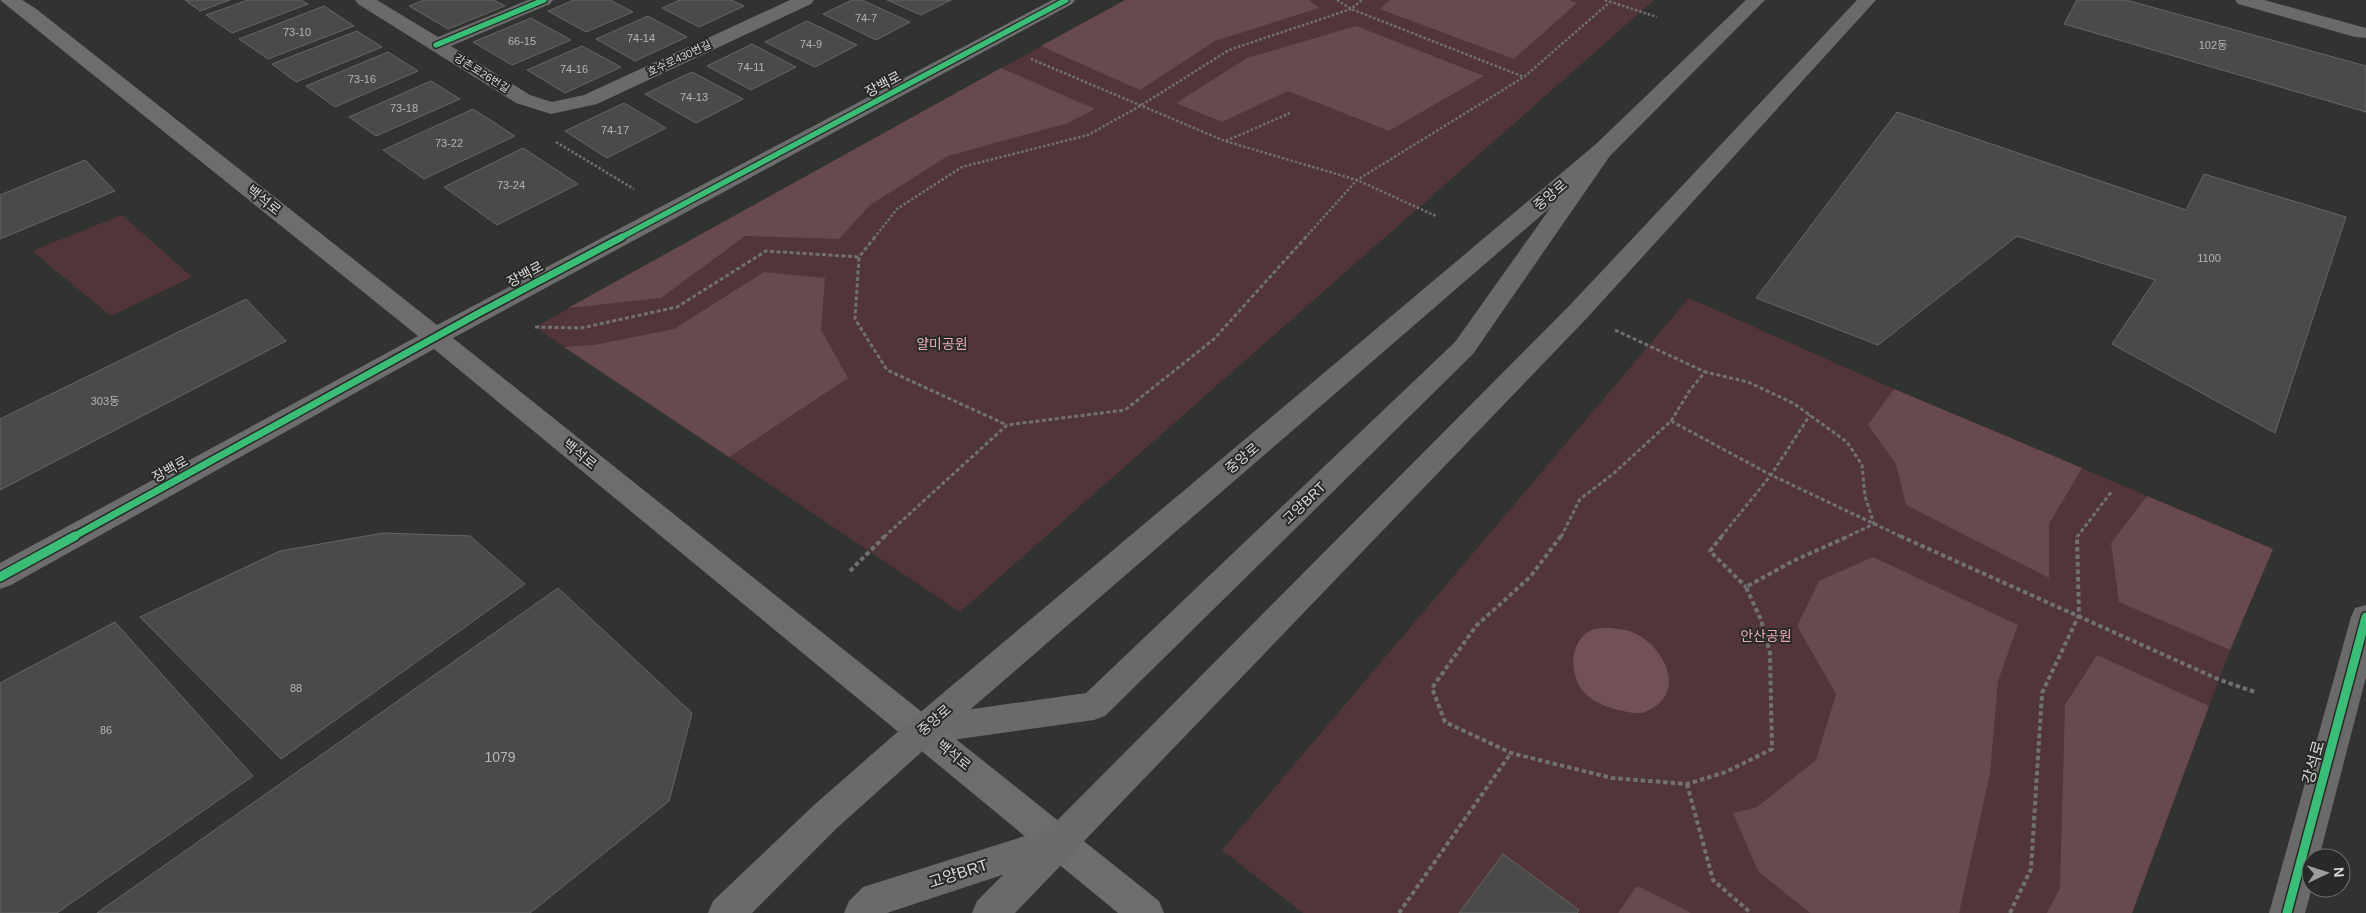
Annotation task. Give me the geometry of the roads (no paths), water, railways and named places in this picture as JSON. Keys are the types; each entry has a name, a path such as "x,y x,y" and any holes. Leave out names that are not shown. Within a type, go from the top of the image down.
{"main road":[{"name":"강촌로26번길","path":"364,0 523,99 551,108"},
{"path":"436,45 544,0"},
{"name":"호수로430번길","path":"551,108 590,100 805,0"},
{"name":"장백로","path":"0,577 436,337 1066,0"},
{"name":"중앙로","path":"726,913 825,817 923,730 1604,149 1756,0"},
{"path":"990,913 1578,312 1867,0"},
{"path":"2244,0 2359,39 2365,14"},
{"name":"백석로","path":"9,2 28,12 436,337 1060,841 1146,913"},
{"name":"고양BRT","path":"923,730 1094,706 1464,348 1604,149"},
{"name":"강석로","path":"2287,913 2366,617"},
{"name":"고양BRT","path":"862,913 876,899 1060,841"}],"park label":[{"name":"얄미공원","path":"942,344"},
{"name":"안산공원","path":"1766,636"}]}
